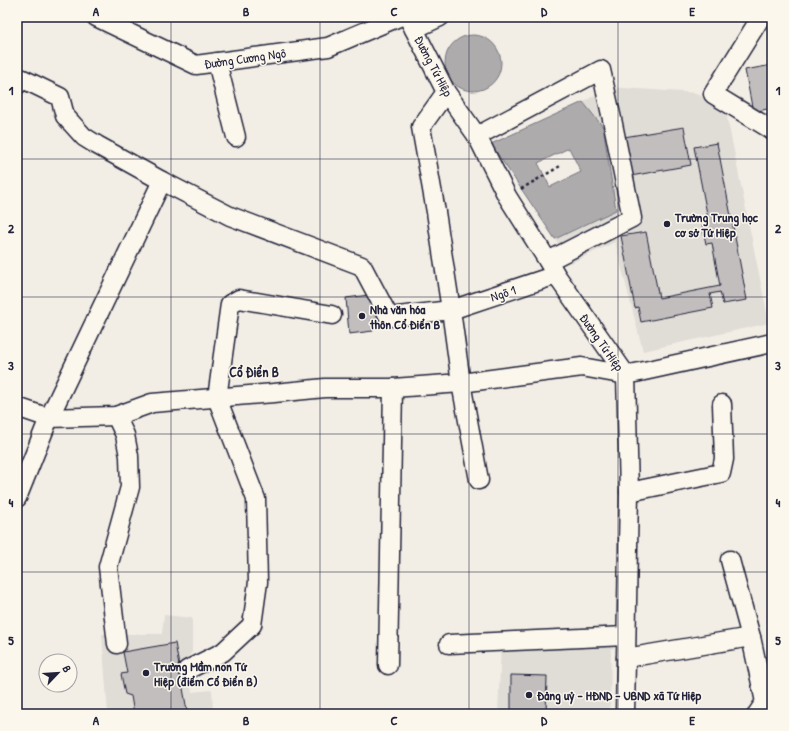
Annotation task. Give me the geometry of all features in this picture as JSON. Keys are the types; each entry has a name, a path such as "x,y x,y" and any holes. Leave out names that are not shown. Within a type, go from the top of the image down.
{"street":[{"name":"Đường Cương Ngô","path":"96,17 196,65 328,47 399,17"},
{"path":"411,23 440,17"},
{"path":"761,17 713,94 772,130"},
{"name":"Đường Tứ Hiệp","path":"411,23 446,92 477,136 508,196 552,268 626,375 629,492 625,714"},
{"path":"217,62 236,137"},
{"name":"Ngõ 1","path":"162,181 230,216 362,266 389,317 451,310 552,268 632,218 601,70 477,136"},
{"path":"17,85 23,79 60,97 65,116 84,137 162,181 49,418 17,498"},
{"path":"446,92 421,127 436,212 461,384 479,480"},
{"path":"752,118 772,114"},
{"path":"187,670 223,652 252,625 258,582 256,499 217,398 230,304 239,299 332,315"},
{"path":"17,407 49,418 116,416 152,403 325,388 393,388 461,384 582,367 626,375 772,343"},
{"path":"388,666 393,388"},
{"path":"629,492 721,473 724,459 722,404"},
{"path":"116,416 125,435 129,456 130,487 108,567 117,644"},
{"path":"730,560 752,637 765,702 757,714"},
{"path":"449,644 626,636"},
{"path":"626,658 752,637"}],"path":[{"path":"518,191 562,165"}],"shaded area":[{"path":"467,35 479,35 493,43 501,57 499,74 493,83 479,91 467,91 457,86 450,79 445,69 445,57 450,47 457,40"},
{"name":"Trường Trung học cơ sở Tứ Hiệp","path":"609,87 696,93 726,112 769,323 643,351 615,242 571,263 555,239 616,210 603,127 583,102"},
{"path":"583,102 603,127 616,210 555,239 491,144","holes":["569,148 581,172 550,187 538,163"]},
{"name":"Trường Mầm non Tứ Hiệp (điểm Cổ Điển B)","path":"164,615 192,618 192,652 184,662 192,692 212,690 213,714 108,714 102,634 162,634"},
{"path":"611,642 610,714 498,714 501,646"}],"building":[{"path":"772,65 772,108 753,112 745,70"},
{"path":"684,127 691,165 631,176 624,137"},
{"path":"717,143 747,300 723,304 720,292 710,294 713,308 641,322 638,307 635,308 621,236 646,232 659,298 720,286 712,243 706,244 702,225 709,224 694,147"},
{"name":"Nhà văn hóa thôn Cổ Điển B","path":"369,295 371,307 376,307 379,313 377,320 372,320 373,331 349,334 346,298"},
{"path":"175,643 187,711 168,714 134,714 131,696 125,694 121,674 127,673 123,652"},
{"name":"Đảng uỷ - HĐND - UBND xã Tứ Hiệp","path":"511,675 547,676 546,714 511,714"}],"place":[{"name":"Trường Trung học cơ sở Tứ Hiệp","path":"667,224"},
{"name":"Nhà văn hóa thôn Cổ Điển B","path":"362,316"},
{"name":"Trường Mầm non Tứ Hiệp (điểm Cổ Điển B)","path":"146,673"},
{"name":"Đảng uỷ - HĐND - UBND xã Tứ Hiệp","path":"529,695"}],"district":[{"name":"Cổ Điển B","path":"254,371"}]}
